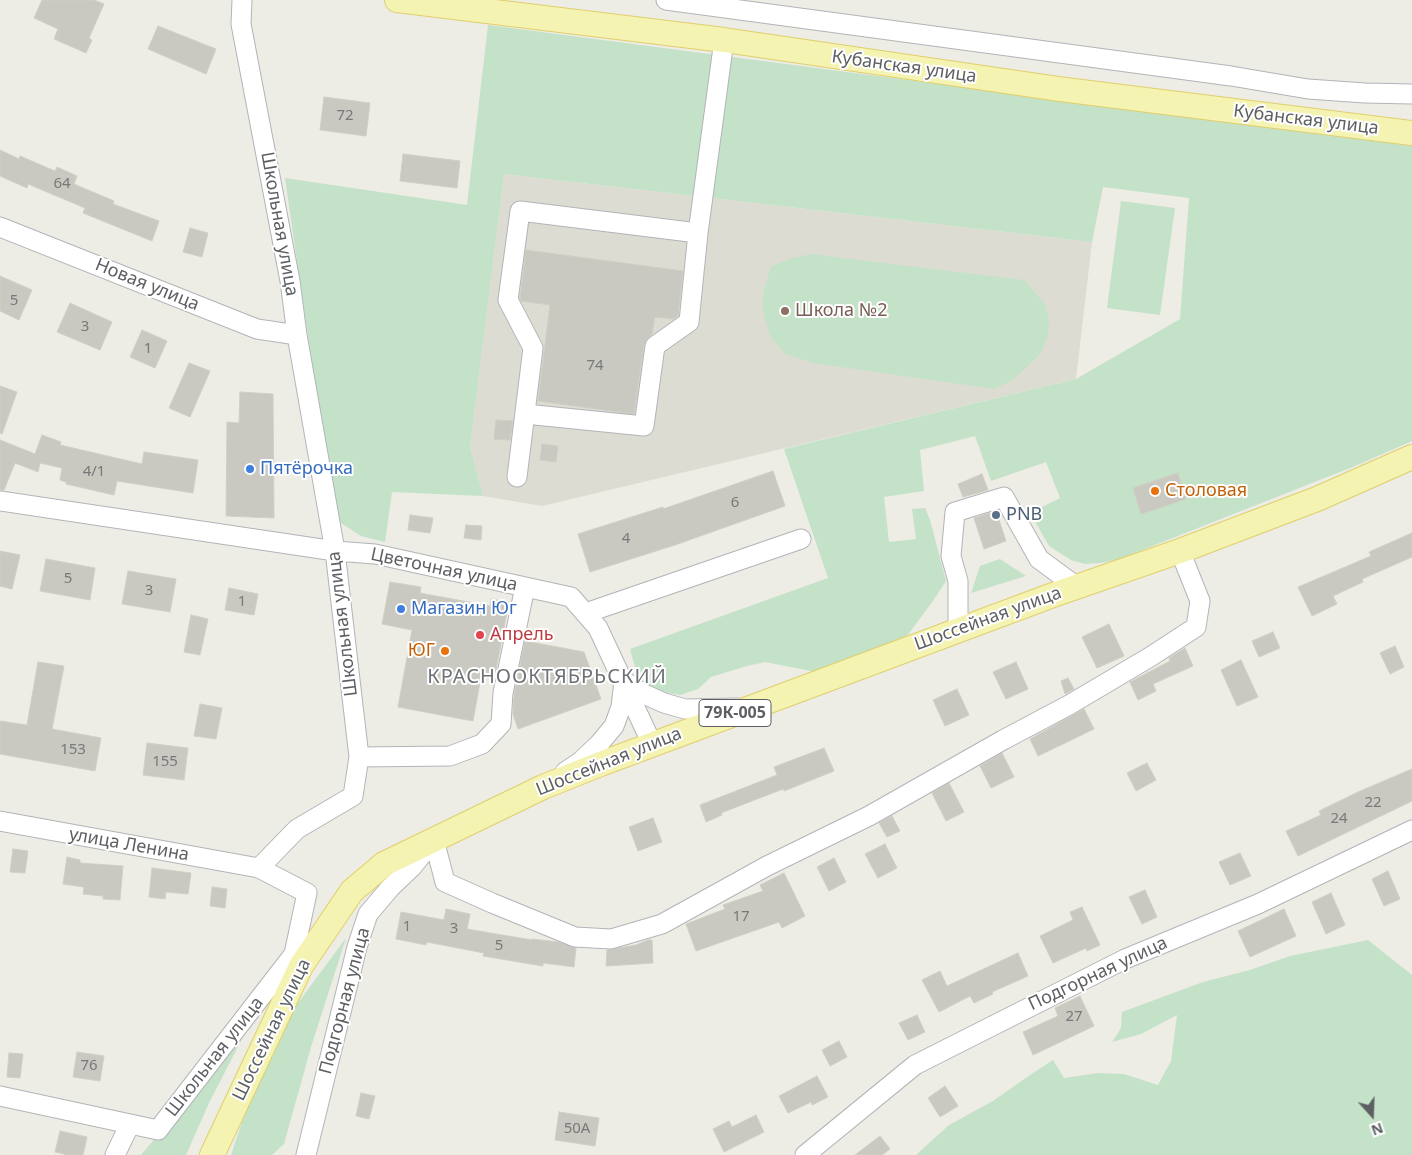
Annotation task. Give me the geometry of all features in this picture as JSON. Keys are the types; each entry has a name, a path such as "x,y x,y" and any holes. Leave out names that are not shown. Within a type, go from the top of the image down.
{"main road":[{"name":"Кубанская улица","path":"397,0 724,40 1059,89 1412,133"},
{"name":"Шоссейная улица","path":"212,1155 301,966 352,891 384,864 543,787 750,707 1180,551 1317,499 1412,457"}],"street":[{"name":"Школьная улица","path":"130,1124 158,1130 294,954 307,893 259,868 298,829 354,796 359,757 335,550 297,335 290,281 241,24 242,0"},
{"path":"666,0 1231,76 1308,89 1412,94"},
{"path":"525,414 644,426 655,346 689,322 698,233 724,40"},
{"path":"517,477 533,348 508,300 520,211 698,233"},
{"name":"Новая улица","path":"0,226 257,329 297,335"},
{"path":"958,630 958,580 951,556 955,512 1004,497 1038,559 1077,587"},
{"name":"Цветочная улица","path":"0,502 335,550 375,554 572,597 598,628 652,744"},
{"path":"586,613 801,539"},
{"path":"434,840 445,882 575,937 611,938 662,924 767,866 868,816 1069,705 1196,627 1200,601 1180,551"},
{"path":"359,757 450,756 482,744 501,724 503,693 524,587"},
{"path":"543,787 580,762 614,726 621,707 624,681 644,694 664,703 686,708 750,707"},
{"name":"улица Ленина","path":"0,821 259,868"},
{"name":"Подгорная улица","path":"805,1155 915,1065 1125,959 1258,904 1412,830"},
{"name":"Подгорная улица","path":"306,1155 357,947 368,914 390,888 412,867 434,840"},
{"path":"0,1096 130,1124 116,1155"}],"shaded area":[{"name":"Школа №2","path":"504,174 1092,242 1076,379 542,506 483,496 470,447"}],"green space":[{"path":"488,25 1412,146 1412,441 1355,466 1117,560 1085,564 1071,560 1049,546 1036,523 1036,510 1060,498 1046,462 991,481 975,436 920,450 924,491 884,497 889,542 916,539 912,509 925,508 946,581 904,640 816,672 765,662 711,677 698,689 680,695 661,692 650,686 642,678 635,667 630,649 828,578 784,449 1076,379 1180,319 1189,198 1103,187 1092,242 504,174 470,447 483,496 392,492 385,542 361,536 341,523 333,510 285,178 467,205"},
{"path":"1121,201 1175,208 1160,315 1107,308"},
{"path":"810,254 1024,280 1045,304 1049,321 1048,335 1041,353 1013,380 994,389 813,363 785,354 770,336 765,319 762,304 765,286 771,267 789,259"},
{"path":"1000,559 1026,576 971,593 980,566"},
{"path":"346,938 311,1047 284,1144 272,1155 231,1155 246,1110 295,1007"},
{"path":"1368,940 1412,975 1412,1155 916,1155 949,1125 993,1101 1053,1060 1064,1078 1098,1073 1124,1074 1158,1085 1171,1061 1177,1015 1141,1034 1112,1042 1121,1028 1122,1012 1203,982 1250,970 1290,956"},
{"path":"246,1031 209,1103 186,1155 141,1155"}],"building":[{"path":"42,0 94,0 104,4 89,38 92,40 86,53 54,39 58,29 34,18"},
{"path":"158,26 216,49 206,74 148,49"},
{"path":"324,97 370,103 366,136 320,130"},
{"path":"0,150 19,159 20,156 55,171 57,167 77,176 74,184 114,201 113,204 159,221 152,241 83,213 85,208 28,184 27,188 0,176"},
{"path":"403,154 460,161 457,188 400,181"},
{"path":"190,228 208,233 202,257 183,252"},
{"path":"526,250 683,271 678,316 673,319 655,317 652,334 644,344 634,414 538,401 550,305 521,301"},
{"path":"0,276 32,290 19,320 0,311"},
{"path":"70,303 112,322 100,350 57,332"},
{"path":"142,330 167,341 155,368 130,357"},
{"path":"189,363 210,371 190,417 169,408"},
{"path":"0,386 17,392 2,434 0,433"},
{"name":"Пятёрочка","path":"240,392 273,394 274,518 226,516 227,422 239,423"},
{"path":"496,420 513,421 510,440 494,439"},
{"path":"42,435 61,442 60,445 142,464 144,452 198,460 193,493 117,481 114,495 66,484 66,482 60,480 62,468 40,463 38,472 15,463 4,490 0,490 0,440 35,454"},
{"path":"542,444 558,446 556,462 540,460"},
{"path":"773,471 785,506 675,545 590,572 578,534 663,507 663,509"},
{"path":"1178,473 1186,499 1141,514 1133,488"},
{"path":"982,474 988,490 963,497 958,484"},
{"path":"996,511 1006,541 984,549 974,518"},
{"path":"410,515 433,518 430,533 408,530"},
{"path":"466,525 482,526 481,540 464,538"},
{"path":"1412,533 1412,557 1362,579 1363,582 1333,596 1337,604 1312,616 1298,587 1371,556 1369,552"},
{"path":"0,551 20,555 12,589 0,586"},
{"path":"46,559 95,568 90,600 40,591"},
{"path":"128,571 176,579 170,612 122,604"},
{"path":"390,582 421,587 420,593 490,606 491,599 509,602 494,680 481,677 473,721 398,707 412,630 382,624"},
{"path":"229,588 258,594 254,615 225,610"},
{"path":"191,615 208,619 200,655 184,652"},
{"path":"1109,624 1124,656 1097,668 1082,637"},
{"path":"1273,632 1280,648 1259,657 1252,641"},
{"path":"525,641 584,652 601,699 518,729 513,714 514,695"},
{"path":"1395,646 1404,667 1390,674 1380,653"},
{"path":"1185,648 1193,666 1153,684 1156,691 1138,700 1130,682 1170,661 1169,658"},
{"path":"1241,660 1258,697 1237,706 1221,670"},
{"path":"38,662 64,666 52,729 101,738 95,771 0,754 0,721 27,725"},
{"path":"1016,662 1028,689 1006,699 993,672"},
{"path":"1068,678 1074,689 1065,694 1061,681"},
{"path":"957,689 969,715 945,726 933,700"},
{"path":"200,704 222,708 216,739 194,736"},
{"path":"1084,709 1094,729 1038,756 1030,739"},
{"path":"147,743 188,748 184,780 143,775"},
{"path":"824,748 834,771 721,813 722,815 706,822 700,805 777,775 774,767"},
{"path":"1002,753 1014,777 991,788 980,766"},
{"path":"1147,763 1156,780 1136,791 1127,773"},
{"path":"1412,769 1412,801 1298,856 1286,831 1321,815 1319,811"},
{"path":"949,783 964,812 946,821 932,793"},
{"path":"892,816 900,831 887,837 879,823"},
{"path":"653,818 662,842 638,851 629,827"},
{"path":"885,844 897,868 878,878 865,854"},
{"path":"13,849 28,851 25,873 10,872"},
{"path":"1240,853 1251,876 1230,885 1219,862"},
{"path":"67,857 80,860 80,863 123,866 120,900 103,899 103,896 83,894 84,887 63,884"},
{"path":"834,858 846,882 829,891 817,867"},
{"path":"152,868 191,873 188,894 166,892 165,899 149,897"},
{"path":"1388,871 1400,899 1384,906 1372,879"},
{"path":"784,873 805,916 782,928 779,922 696,951 686,924 725,909 723,905 763,891 760,885"},
{"path":"212,887 227,889 225,908 210,906"},
{"path":"1145,890 1157,917 1142,924 1129,897"},
{"path":"1331,893 1345,925 1326,934 1312,902"},
{"path":"1082,907 1100,945 1087,951 1086,948 1053,963 1040,936 1073,920 1070,912"},
{"path":"446,909 470,914 467,929 532,940 558,942 576,948 574,967 543,963 543,966 483,956 484,953 427,942 426,945 396,939 401,912 444,920"},
{"path":"1284,909 1296,936 1250,957 1238,931"},
{"path":"652,940 653,963 606,966 607,950 636,945"},
{"path":"1018,953 1028,976 992,992 993,994 974,1003 970,996 939,1012 922,980 940,971 947,986"},
{"path":"1080,996 1094,1026 1033,1055 1023,1032 1058,1016 1055,1008"},
{"path":"917,1015 925,1032 908,1040 899,1023"},
{"path":"839,1041 847,1057 830,1066 822,1050"},
{"path":"77,1052 104,1056 100,1081 73,1077"},
{"path":"9,1053 23,1054 20,1078 7,1077"},
{"path":"817,1076 828,1097 812,1105 811,1102 788,1113 779,1096"},
{"path":"945,1086 958,1106 940,1117 928,1098"},
{"path":"361,1093 375,1096 369,1119 356,1116"},
{"path":"559,1112 599,1118 595,1146 555,1140"},
{"path":"756,1115 764,1132 724,1152 713,1129 729,1121 732,1127"},
{"path":"60,1131 87,1137 83,1155 68,1155 55,1152"},
{"path":"880,1136 890,1149 882,1155 855,1155"}],"place":[{"name":"Школа №2","path":"785,311"},
{"name":"Пятёрочка","path":"250,469"},
{"name":"Столовая","path":"1155,491"},
{"name":"PNB","path":"996,515"},
{"name":"Магазин Юг","path":"401,609"},
{"name":"Апрель","path":"480,635"},
{"name":"ЮГ","path":"445,651"}],"district":[{"name":"КРАСНООКТЯБРЬСКИЙ","path":"547,677"}]}
